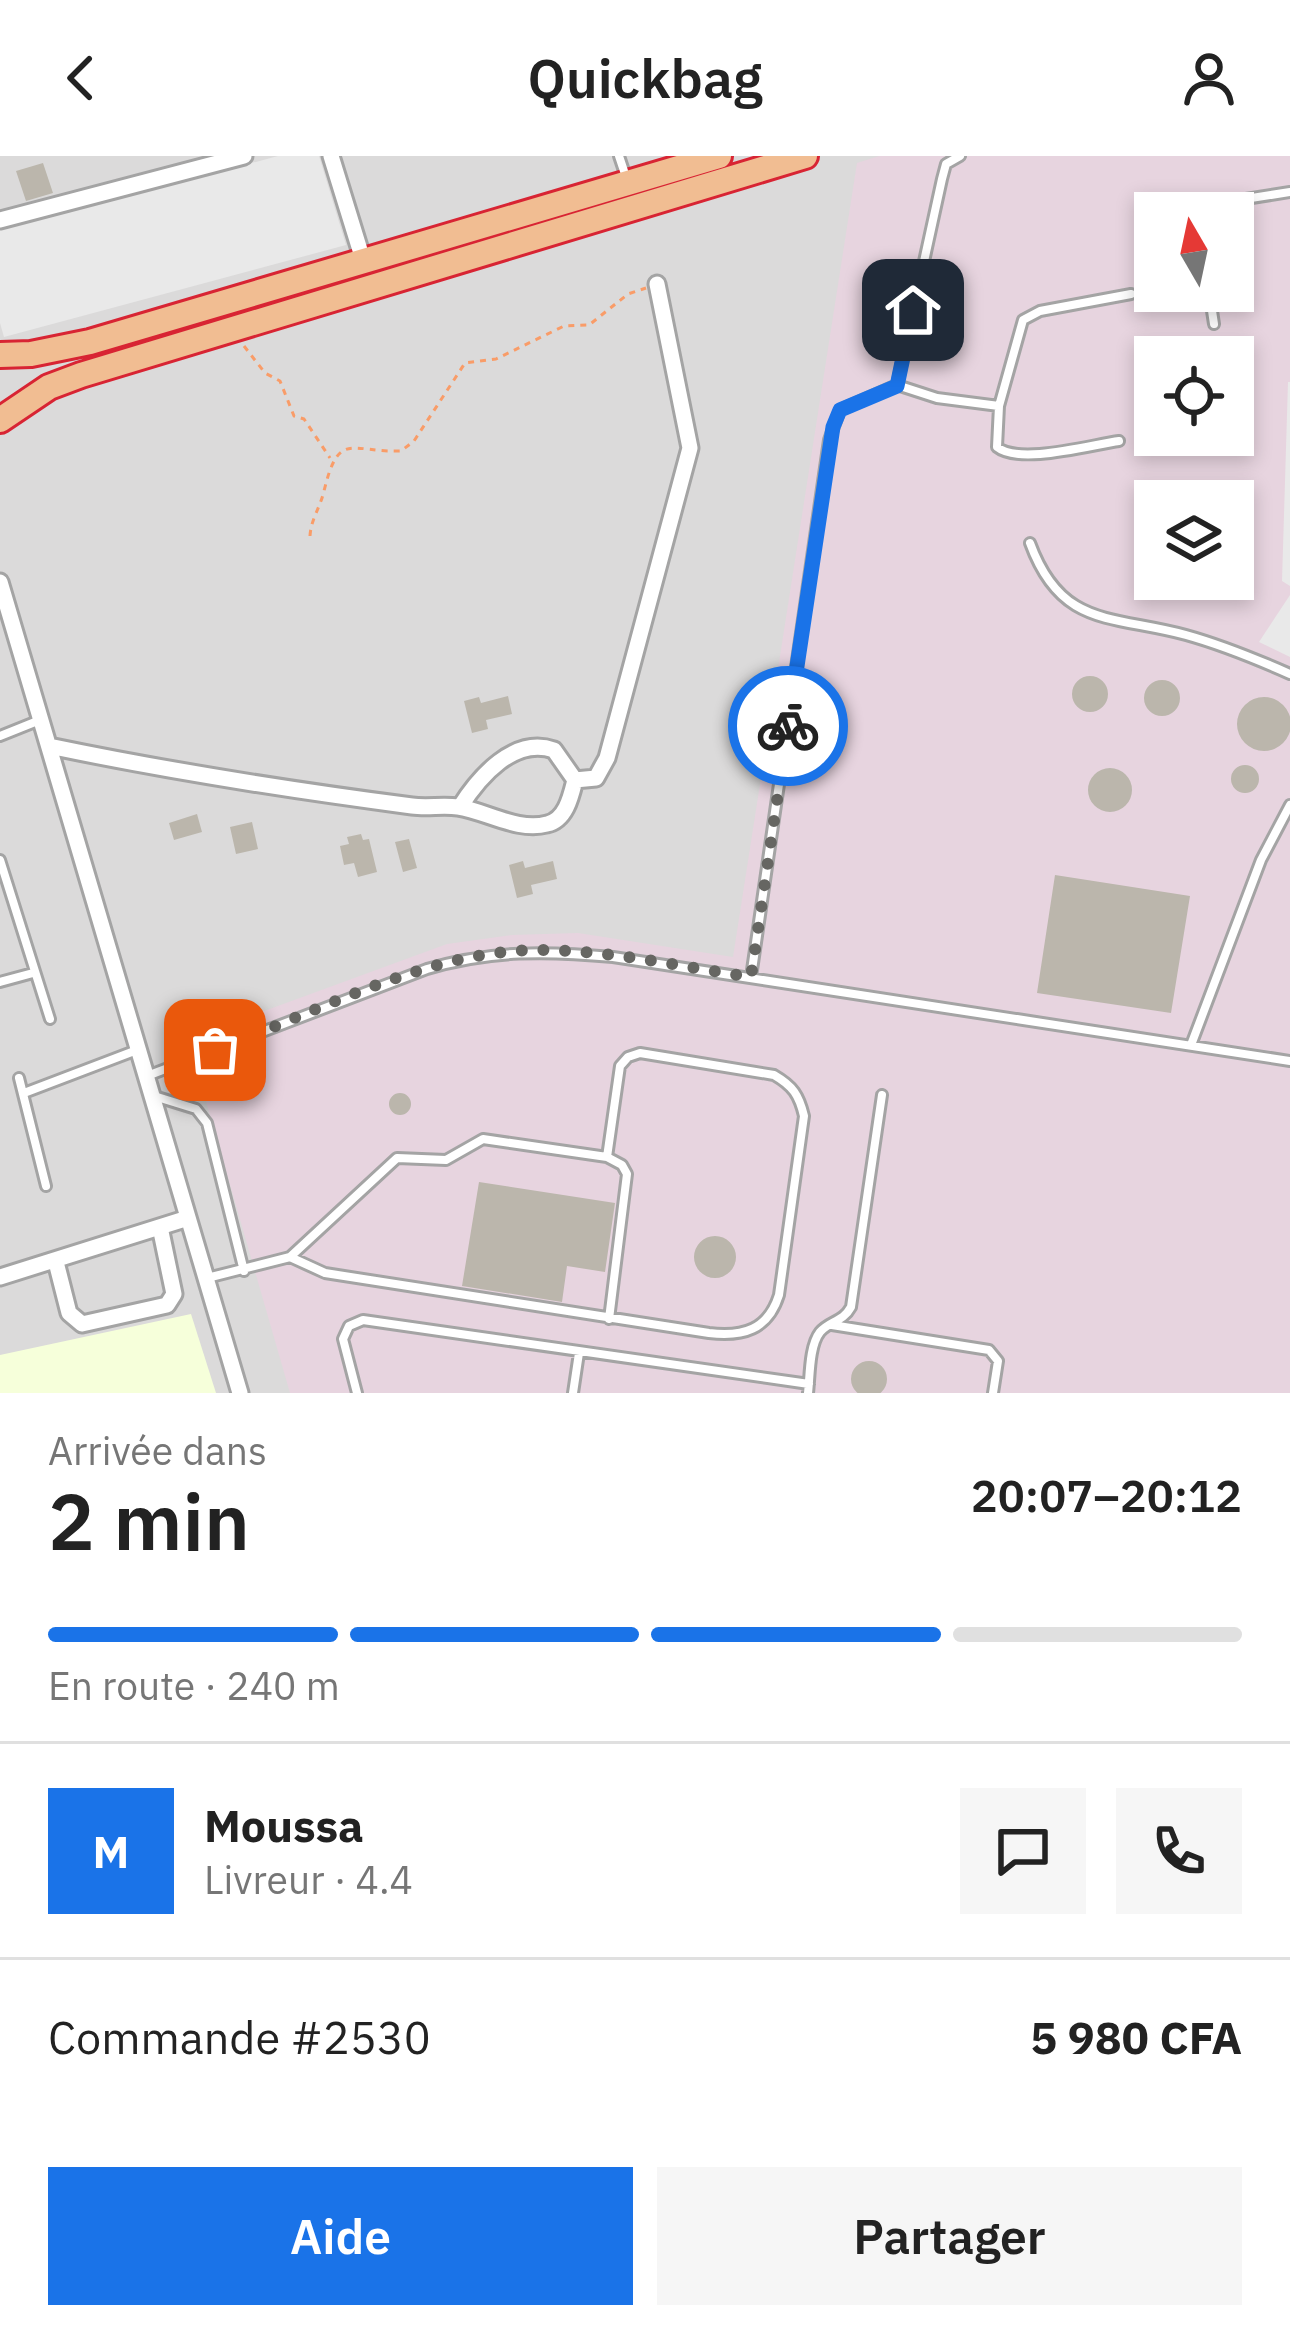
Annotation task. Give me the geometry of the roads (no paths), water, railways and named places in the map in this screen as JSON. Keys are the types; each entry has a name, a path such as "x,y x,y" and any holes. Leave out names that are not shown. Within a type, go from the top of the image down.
{"highway":[{"path":"0,420 49,387 631,195 719,156"},
{"path":"0,355 62,349 364,263 805,156"},
{"path":"0,391 0,406"}],"street":[{"path":"0,220 244,156"},
{"path":"331,156 364,263"},
{"path":"575,780 596,778 607,758 690,448 657,284"},
{"path":"0,582 240,1393"},
{"path":"49,746 349,797 460,807 521,824 546,825 562,814 575,780"},
{"path":"460,807 486,774 529,747 554,750 575,780"},
{"path":"0,1277 188,1218"},
{"path":"56,1262 69,1313 82,1324 167,1305 175,1294 160,1227"}],"lane":[{"path":"619,156 631,195"},
{"path":"897,386 941,179 946,164 960,156"},
{"path":"1254,199 1290,192"},
{"path":"1119,441 1006,455 998,448 999,406 1023,320 1040,311 1131,294"},
{"path":"1212,312 1214,324"},
{"path":"751,977 829,440 840,410 897,386 937,398 999,406"},
{"path":"1030,543 1041,573 1078,610 1106,621 1189,636 1290,674"},
{"path":"0,736 41,719"},
{"path":"1191,1045 1262,860 1290,806"},
{"path":"0,860 50,1019"},
{"path":"146,1076 401,978 459,960 541,950 751,977 1290,1061"},
{"path":"0,982 33,973"},
{"path":"24,1093 137,1050"},
{"path":"290,1258 325,1274 609,1319 737,1334 761,1325 773,1313 804,1116 797,1093 774,1076 640,1053 628,1057 620,1066 607,1157"},
{"path":"19,1078 46,1186"},
{"path":"151,1095 196,1109 207,1123 244,1271"},
{"path":"357,1393 343,1339 349,1326 363,1320 809,1389 815,1341 830,1324 846,1316 850,1307 882,1095"},
{"path":"206,1278 290,1258 397,1158 446,1160 483,1139 607,1157 622,1165 627,1174 609,1319"},
{"path":"830,1324 989,1350 998,1361 993,1393"},
{"path":"573,1393 579,1353"}]}
